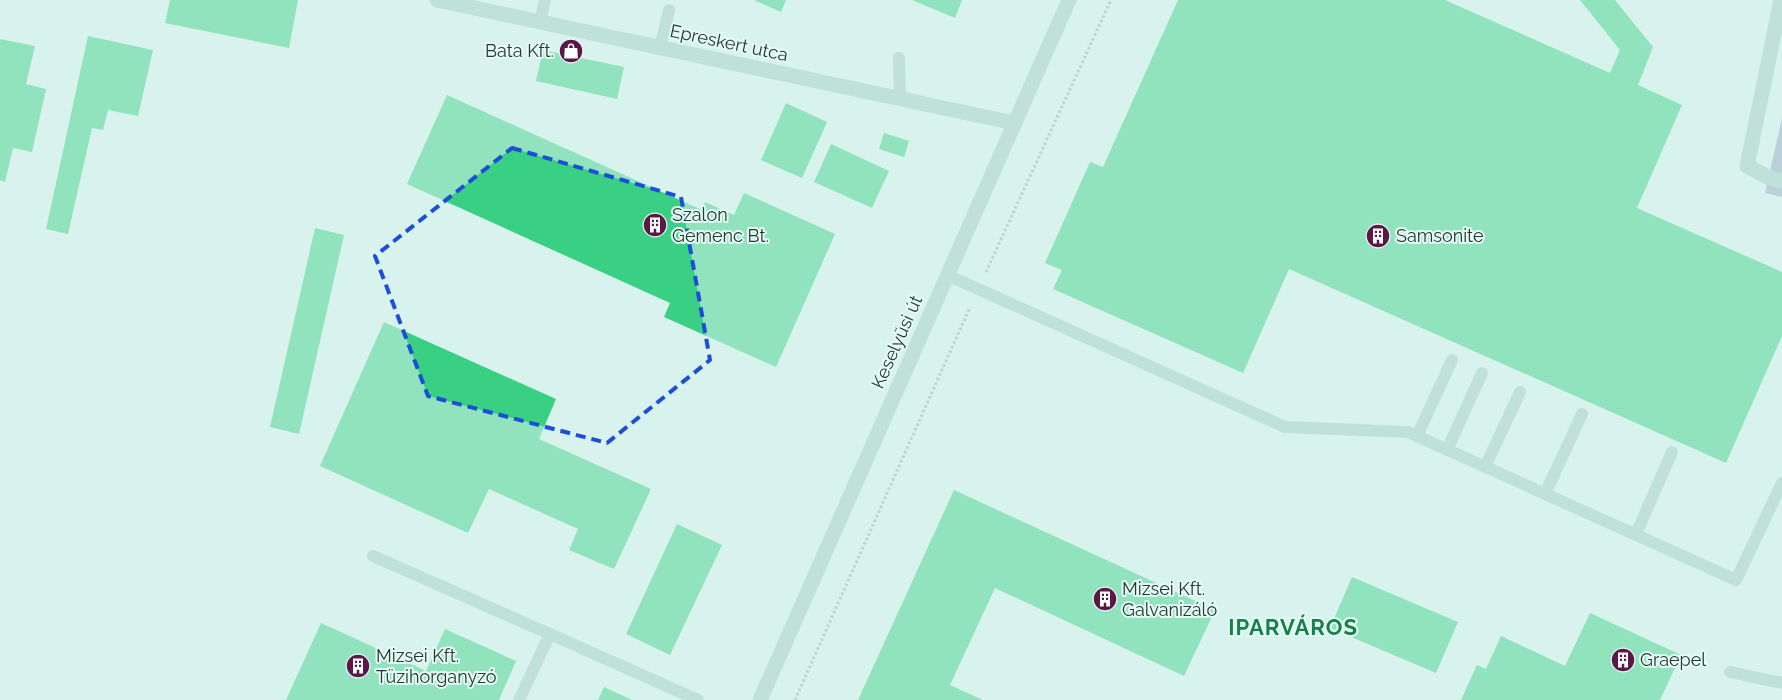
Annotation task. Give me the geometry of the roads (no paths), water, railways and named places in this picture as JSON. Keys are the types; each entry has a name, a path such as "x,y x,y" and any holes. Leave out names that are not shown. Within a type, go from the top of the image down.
{"street":[{"name":"Epreskert utca","path":"437,0 1014,123"},
{"name":"Keselyűsi út","path":"760,700 1069,0"},
{"path":"1782,0 1747,166 1770,178 1782,181"}],"lane":[{"path":"540,22 546,0"},
{"path":"660,48 669,10"},
{"path":"899,58 900,99"},
{"path":"947,275 1284,427 1408,432 1736,580 1782,483"},
{"path":"1417,436 1452,360"},
{"path":"1447,450 1482,373"},
{"path":"1485,467 1520,392"},
{"path":"1545,494 1582,414"},
{"path":"1636,534 1672,452"},
{"path":"373,556 698,700"},
{"path":"519,700 550,634"},
{"path":"1730,672 1782,683"}],"place":[{"name":"Bata Kft.","path":"571,51"},
{"name":"Szalon Gemenc Bt.","path":"655,225"},
{"name":"Samsonite","path":"1378,236"},
{"name":"Mizsei Kft. Galvanizáló","path":"1105,599"},
{"name":"Graepel","path":"1623,660"},
{"name":"Mizsei Kft. Tüzihorganyzó","path":"358,666"}],"district":[{"name":"IPARVÁROS","path":"1293,627"}]}
